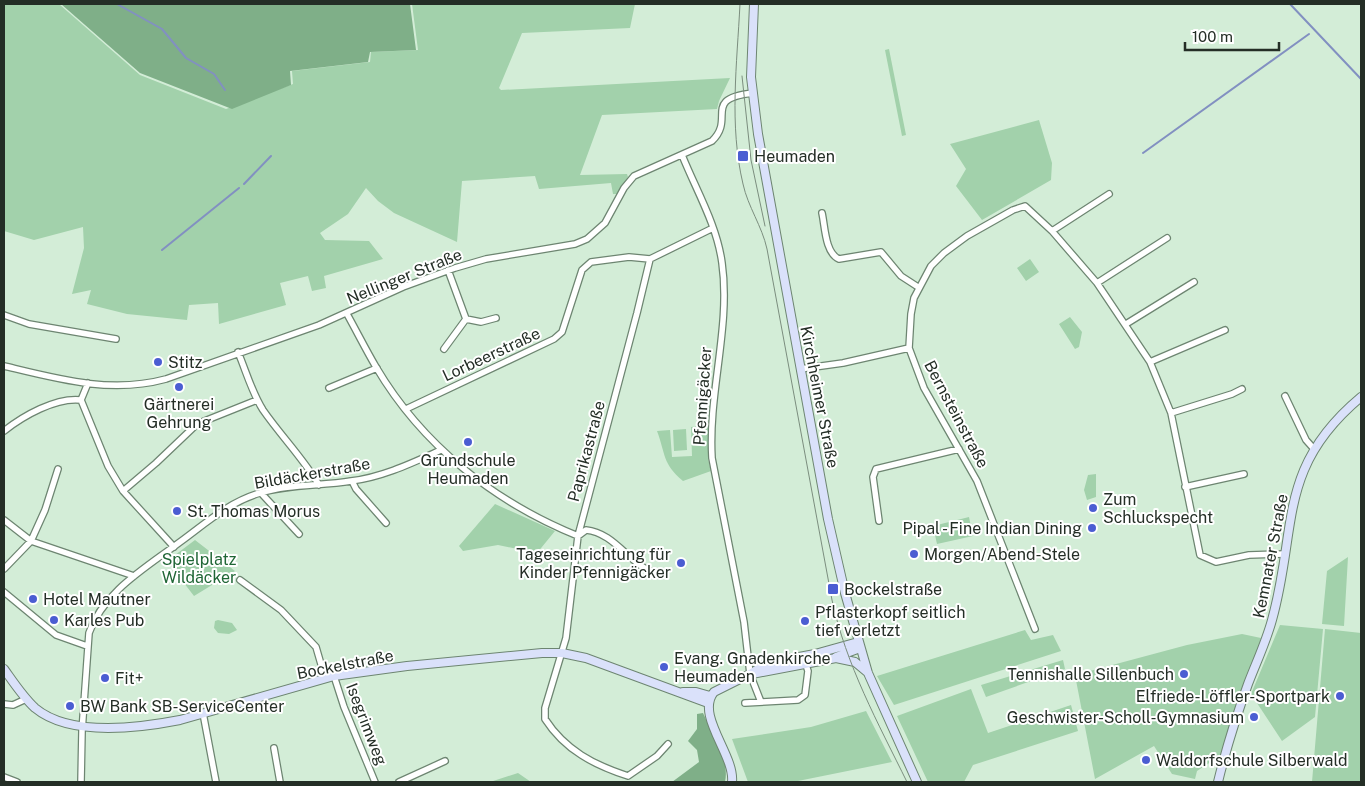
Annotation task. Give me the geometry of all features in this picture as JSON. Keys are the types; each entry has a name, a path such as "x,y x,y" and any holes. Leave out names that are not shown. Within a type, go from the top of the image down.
{"street":[{"name":"Kirchheimer Straße","path":"754,4 752,93 771,214 832,537 859,645 868,673 917,782"},
{"name":"Nellinger Straße","path":"4,366 88,383 122,387 143,385 166,379 347,314 403,287 448,270 486,259 575,244 587,239 605,223 624,188 634,176 708,143 717,136 723,106 727,99 752,93"},
{"name":"Pfennigäcker","path":"682,155 713,228 720,250 724,282 710,426 712,458 744,622 750,674"},
{"path":"1052,231 1109,194"},
{"name":"Bernsteinstraße","path":"1035,629 986,503 959,449 924,388 909,348 911,314 918,287 928,271 944,253 967,236 1013,210 1025,206 1052,231 1097,283 1150,362 1171,413 1200,555 1216,562 1249,555 1284,554"},
{"path":"822,213 834,257 839,259 881,252 901,276 918,287"},
{"name":"Lorbeerstraße","path":"406,408 554,340 562,332 582,270 586,264 629,257 650,259 713,228"},
{"path":"1097,283 1167,238"},
{"name":"Paprikastraße","path":"650,259 638,313 578,536 566,638 545,708 545,719 567,744 584,758 628,776 656,756 668,744"},
{"path":"448,270 466,319"},
{"path":"1126,324 1194,282"},
{"path":"347,314 377,368 406,408 441,450 475,480 536,516 578,536 586,530 603,534 649,572 660,574"},
{"path":"4,315 30,324 116,339"},
{"path":"466,319 481,322 496,318"},
{"path":"444,349 466,319"},
{"path":"1150,362 1225,330"},
{"path":"800,369 843,363 909,348"},
{"path":"238,352 257,400 280,432 304,460 319,485"},
{"path":"329,388 377,368"},
{"path":"88,383 81,400 108,466 123,491 174,547"},
{"path":"1171,413 1232,394 1242,389"},
{"path":"1285,396 1306,440 1314,449"},
{"name":"Kemnater Straße","path":"1218,782 1232,728 1272,621 1280,589 1293,500 1299,480 1314,449 1334,423 1361,397"},
{"path":"4,431 46,406 72,399 81,400"},
{"path":"123,491 156,464 197,424 257,400"},
{"path":"879,521 873,477 876,469 959,449"},
{"name":"Bildäckerstraße","path":"81,782 82,725 87,646 95,618 134,576 215,515 237,502 261,493 352,481 382,474 441,450"},
{"path":"4,569 31,541 45,510 58,469"},
{"path":"1185,487 1244,474"},
{"path":"352,481 356,489 386,523"},
{"path":"261,493 299,534"},
{"path":"4,520 31,541 134,576"},
{"path":"240,580 281,610 316,647 325,678"},
{"path":"4,592 56,634 87,646"},
{"path":"836,658 859,645"},
{"path":"732,782 731,768 712,721 709,700 718,688 750,674 859,645"},
{"name":"Bockelstraße","path":"4,670 26,699 49,716 82,725 142,727 203,713 334,676 407,666 562,654 586,658 709,700"},
{"path":"803,660 836,658 855,662 868,673"},
{"path":"744,704 798,700 805,695 808,671 803,660"},
{"path":"750,674 761,702"},
{"name":"Isegrimweg","path":"334,676 344,707 375,782"},
{"path":"4,704 13,705 26,699"},
{"path":"203,713 216,782"},
{"path":"274,748 280,782"},
{"name":"Isegrimweg","path":"398,782 445,761"},
{"path":"4,777 17,782"}],"green space":[{"path":"4,4 59,4 140,75 226,109 293,84 292,71 370,62 371,52 418,50 412,4 635,4 630,28 522,33 499,88 501,90 730,78 717,109 602,115 580,175 627,174 628,177 617,194 613,194 611,183 539,189 535,176 462,181 457,242 394,213 378,201 366,188 348,214 320,233 325,240 369,241 383,259 324,276 326,288 312,291 308,276 280,283 286,305 219,324 218,303 189,305 187,320 127,314 87,304 91,290 72,294 84,248 83,227 34,240 4,231"},
{"path":"61,4 410,4 416,50 370,52 368,62 290,71 291,85 232,109 140,73"},
{"path":"889,49 906,135 902,136 885,50"},
{"path":"1039,120 1052,163 1051,180 982,220 956,186 966,169 950,144"},
{"path":"1030,259 1039,272 1026,281 1017,268"},
{"path":"1070,317 1082,332 1079,347 1075,349 1059,324"},
{"path":"708,425 708,459 711,471 683,481 668,464 657,431 670,430 672,457 692,456 691,427"},
{"path":"686,429 687,450 674,451 673,430"},
{"path":"1096,474 1096,497 1087,500 1084,490 1088,475"},
{"path":"495,504 555,531 537,553 498,545 463,551 459,546"},
{"path":"969,517 973,536 937,544 933,526"},
{"name":"Spielplatz Wildäcker","path":"195,540 235,571 194,596 167,561"},
{"path":"1348,557 1344,626 1322,624 1327,571"},
{"path":"215,621 232,623 237,630 229,634 218,633 214,628"},
{"path":"1280,625 1323,629 1315,717 1282,741 1251,694"},
{"name":"Elfriede-Löffler-Sportpark","path":"1325,629 1361,633 1361,782 1312,782"},
{"path":"1025,630 1031,640 1053,635 1061,651 894,705 877,676"},
{"path":"1242,634 1261,638 1223,754 1197,771 1195,779 1172,774 1154,746 1095,779 1075,675 1187,645"},
{"path":"1063,660 1065,669 986,697 981,685"},
{"path":"971,689 988,733 1071,705 1078,731 973,765 964,782 928,782 897,716"},
{"path":"866,711 892,762 793,782 748,782 732,739 811,727"},
{"path":"703,713 723,756 726,774 725,782 672,782 699,762 697,750 688,741 697,729 697,714"},
{"path":"518,773 531,782 490,782"}],"waterway":[{"path":"117,4 162,29 186,58 214,74 225,90"},
{"path":"1290,4 1361,79"},
{"path":"1143,153 1309,34"},
{"path":"244,184 271,156"},
{"path":"162,250 239,188"}],"tram line":[{"path":"740,4 735,94 736,139 739,162 745,192 767,249 832,600 854,671 907,782"},
{"path":"742,76 751,160 765,226"}],"place":[{"name":"Heumaden","path":"743,156"},
{"name":"Stitz","path":"158,362"},
{"name":"Gärtnerei Gehrung","path":"179,387"},
{"name":"Grundschule Heumaden","path":"468,442"},
{"name":"Zum Schluckspecht","path":"1093,508"},
{"name":"St. Thomas Morus","path":"177,511"},
{"name":"Pipal - Fine Indian Dining","path":"1092,528"},
{"name":"Morgen/Abend-Stele","path":"914,554"},
{"name":"Tageseinrichtung für Kinder Pfennigäcker","path":"681,563"},
{"name":"Bockelstraße","path":"833,589"},
{"name":"Hotel Mautner","path":"33,599"},
{"name":"Karles Pub","path":"54,620"},
{"name":"Pflasterkopf seitlich tief verletzt","path":"805,621"},
{"name":"Evang. Gnadenkirche Heumaden","path":"664,667"},
{"name":"Tennishalle Sillenbuch","path":"1184,674"},
{"name":"Fit+","path":"105,678"},
{"name":"Elfriede-Löffler-Sportpark","path":"1340,696"},
{"name":"BW Bank SB-ServiceCenter","path":"70,706"},
{"name":"Geschwister-Scholl-Gymnasium","path":"1254,717"},
{"name":"Waldorfschule Silberwald","path":"1146,760"}]}
